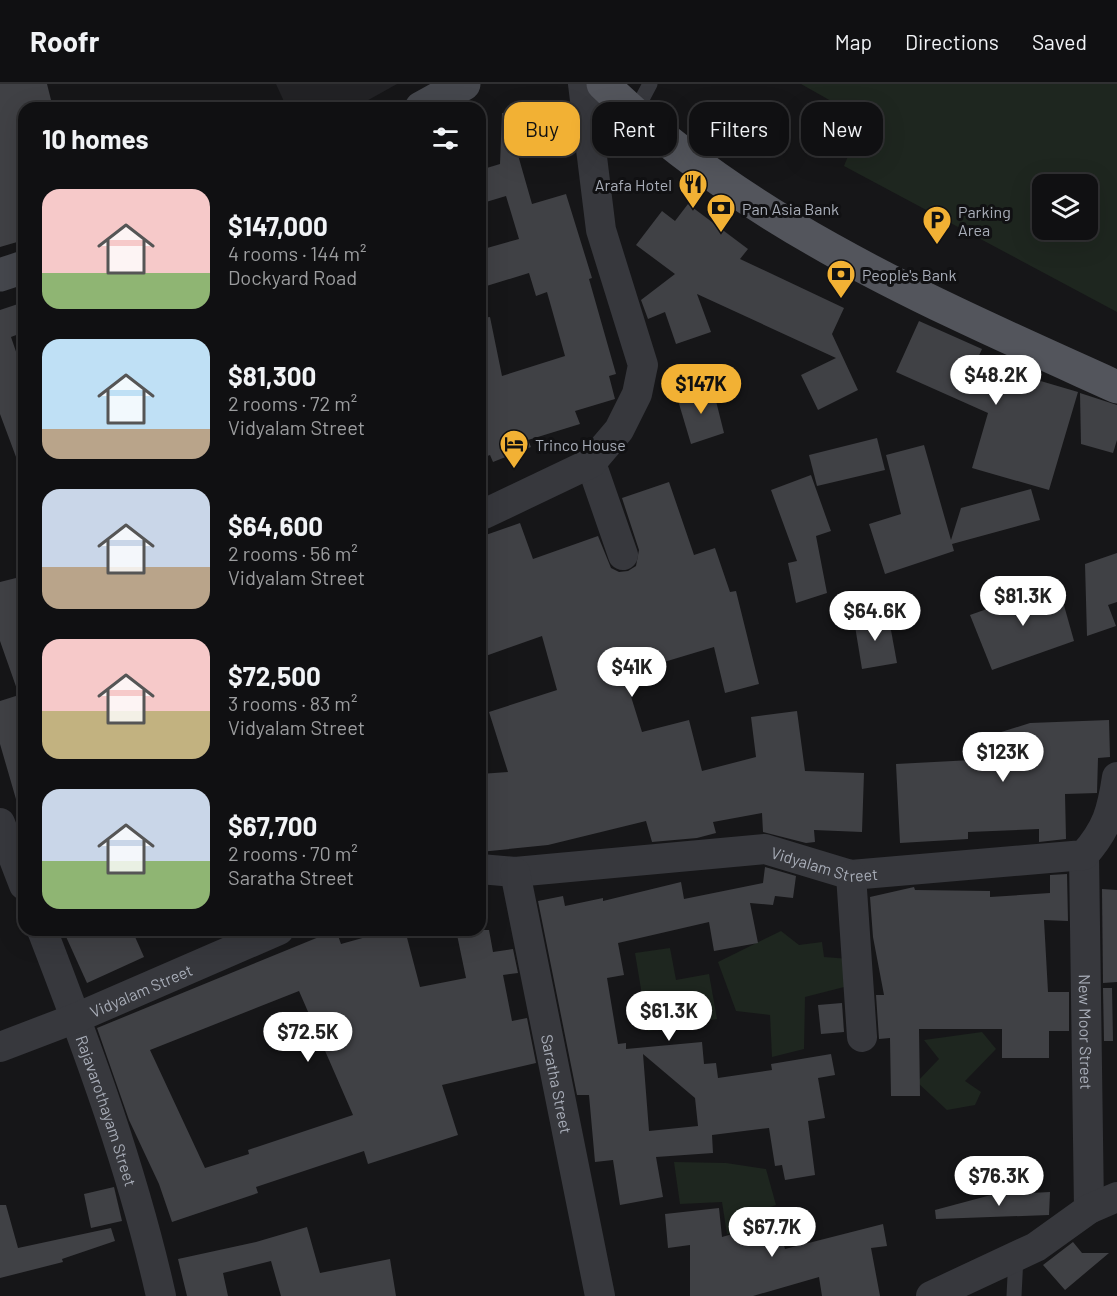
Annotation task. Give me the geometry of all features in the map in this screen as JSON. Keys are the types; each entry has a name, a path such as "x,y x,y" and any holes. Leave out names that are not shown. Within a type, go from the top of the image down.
{"main road":[{"path":"432,102 464,84"},
{"path":"603,84 622,102"},
{"path":"677,148 720,181 820,244 1003,335 1117,387"},
{"path":"0,274 18,269"}],"street":[{"path":"486,513 591,463 619,430 637,394 643,365 601,230 583,84"},
{"path":"591,463 623,555"},
{"path":"1084,855 1101,836 1112,809 1117,777"},
{"path":"0,823 18,870"},
{"name":"Vidyalam Street","path":"486,870 515,872 765,849 851,875 1084,855"},
{"name":"New Moor Street","path":"1084,855 1089,1209"},
{"name":"Saratha Street","path":"515,872 600,1296"},
{"path":"851,875 862,1037"},
{"name":"Rajavarothayam Street","path":"44,936 76,1018 144,1223 161,1296"},
{"name":"Vidyalam Street","path":"0,1047 76,1018 265,936"},
{"path":"931,1296 1036,1247 1089,1209 1117,1197"}],"lane":[{"path":"640,102 650,84"},
{"path":"1014,1296 1016,1256"}],"shaded area":[{"path":"276,84 397,84 365,102 284,102"},
{"path":"801,84 1117,84 1117,312 844,166 848,156 883,156 883,102 833,102"},
{"path":"781,931 799,945 822,942 824,957 850,959 848,986 805,997 804,1049 772,1057 770,1015 736,1011 718,962"},
{"path":"670,948 676,980 709,974 717,1019 648,1031 635,953"},
{"path":"982,1032 996,1049 965,1081 981,1092 975,1105 947,1110 917,1082 939,1059 924,1040"},
{"path":"674,1162 726,1163 766,1169 776,1205 743,1217 742,1235 727,1234 722,1202 680,1204"}],"building":[{"path":"0,84 47,84 52,102 18,102 18,242 0,247"},
{"path":"502,113 504,113 504,156 518,156 532,204 566,194 592,278 589,279 616,374 609,376 615,399 575,411 580,424 528,440 531,447 493,462 490,455 486,457 486,317 490,317 502,376 565,356 547,292 536,296 529,273 486,286 486,248 519,239 506,196 486,202 486,168 500,164"},
{"path":"688,204 748,249 740,259 844,308 832,334 858,390 818,410 801,375 836,358 697,294 711,332 676,344 665,312 648,319 641,300 675,274 636,245 662,211 675,221"},
{"path":"18,304 18,334 11,337 18,357 18,462 0,414 0,310"},
{"path":"919,321 982,349 976,362 1078,392 1049,490 972,468 988,413 896,372"},
{"path":"712,385 724,433 691,444 677,397"},
{"path":"1080,393 1117,405 1117,440 1113,453 1081,444"},
{"path":"877,438 885,470 817,486 809,455"},
{"path":"924,445 951,540 961,508 1031,489 1040,520 952,544 954,551 885,574 869,524 901,514 886,455"},
{"path":"811,475 831,531 816,536 827,593 796,603 788,563 797,561 771,490"},
{"path":"669,482 694,555 715,548 730,592 736,591 759,684 725,693 714,647 624,674 642,732 689,720 702,771 756,757 751,717 797,711 805,771 864,773 862,832 814,830 815,842 806,843 763,832 762,813 713,822 716,833 697,838 652,842 646,821 548,845 486,851 486,774 508,772 489,712 557,690 542,636 486,656 486,535 520,523 533,559 598,536 611,568 619,572 628,571 636,566 639,550 622,498"},
{"path":"1117,553 1117,602 1108,605 1116,626 1087,636 1085,564"},
{"path":"18,578 18,692 0,641 0,582"},
{"path":"1058,584 1074,641 992,670 970,615"},
{"path":"888,614 897,663 862,669 854,620"},
{"path":"18,695 18,806 0,744 0,701"},
{"path":"1109,720 1110,757 1098,758 1097,793 1065,794 1066,839 1039,842 1039,829 968,832 968,839 900,843 896,764 972,760 966,743 1030,723"},
{"path":"765,867 796,876 793,898 775,896 773,905 750,903 758,943 714,951 709,922 618,943 624,975 607,978 618,1044 626,1043 626,1049 702,1042 704,1064 716,1063 718,1078 772,1070 771,1064 831,1054 835,1075 818,1078 825,1118 808,1121 815,1175 785,1180 782,1165 775,1166 769,1128 712,1135 713,1153 656,1157 663,1197 620,1205 613,1160 595,1162 589,1095 577,1095 538,901 563,896 565,906 603,898 603,901 681,882 684,899 763,883","holes":["643,1054 695,1098 698,1126 649,1131"]},
{"path":"1067,874 1068,921 1044,920 1048,992 1069,992 1069,1031 1049,1031 1049,1058 1002,1058 1002,1029 919,1029 920,1096 891,1096 890,1038 879,1039 876,995 884,995 873,937 870,897 914,887 915,890 990,891 990,897 1050,893 1050,875"},
{"path":"1102,889 1117,890 1117,982 1103,983"},
{"path":"486,930 489,930 493,952 513,949 518,973 503,975 512,1021 527,1018 536,1063 442,1085 458,1135 368,1164 364,1151 256,1187 258,1193 172,1222 159,1184 129,1120 97,1028 321,936 338,936 341,944 370,936 407,936 420,987 466,978 457,936 486,936","holes":["299,991 353,1115 248,1150 249,1154 205,1168 150,1050"]},
{"path":"66,936 135,936 144,957 87,983"},
{"path":"1103,988 1112,988 1113,1041 1104,1041"},
{"path":"842,1003 844,1032 821,1034 818,1005"},
{"path":"114,1187 122,1221 91,1228 84,1194"},
{"path":"1050,1192 1049,1215 936,1219 935,1210 991,1195"},
{"path":"0,1205 6,1205 18,1248 111,1228 115,1241 62,1259 63,1262 0,1278"},
{"path":"719,1208 722,1237 777,1221 785,1249 883,1224 887,1246 871,1248 880,1296 822,1296 819,1277 753,1296 690,1296 690,1245 668,1248 665,1214"},
{"path":"307,1227 320,1273 390,1259 396,1296 281,1296 271,1261 223,1273 228,1296 187,1296 178,1259 256,1242"},
{"path":"1073,1242 1082,1253 1109,1253 1065,1290 1043,1265"}],"place":[{"name":"Arafa Hotel","path":"693,210"},
{"name":"Pan Asia Bank","path":"721,234"},
{"name":"Parking Area","path":"937,246"},
{"name":"People's Bank","path":"841,300"},
{"name":"Trinco House","path":"514,470"}]}
